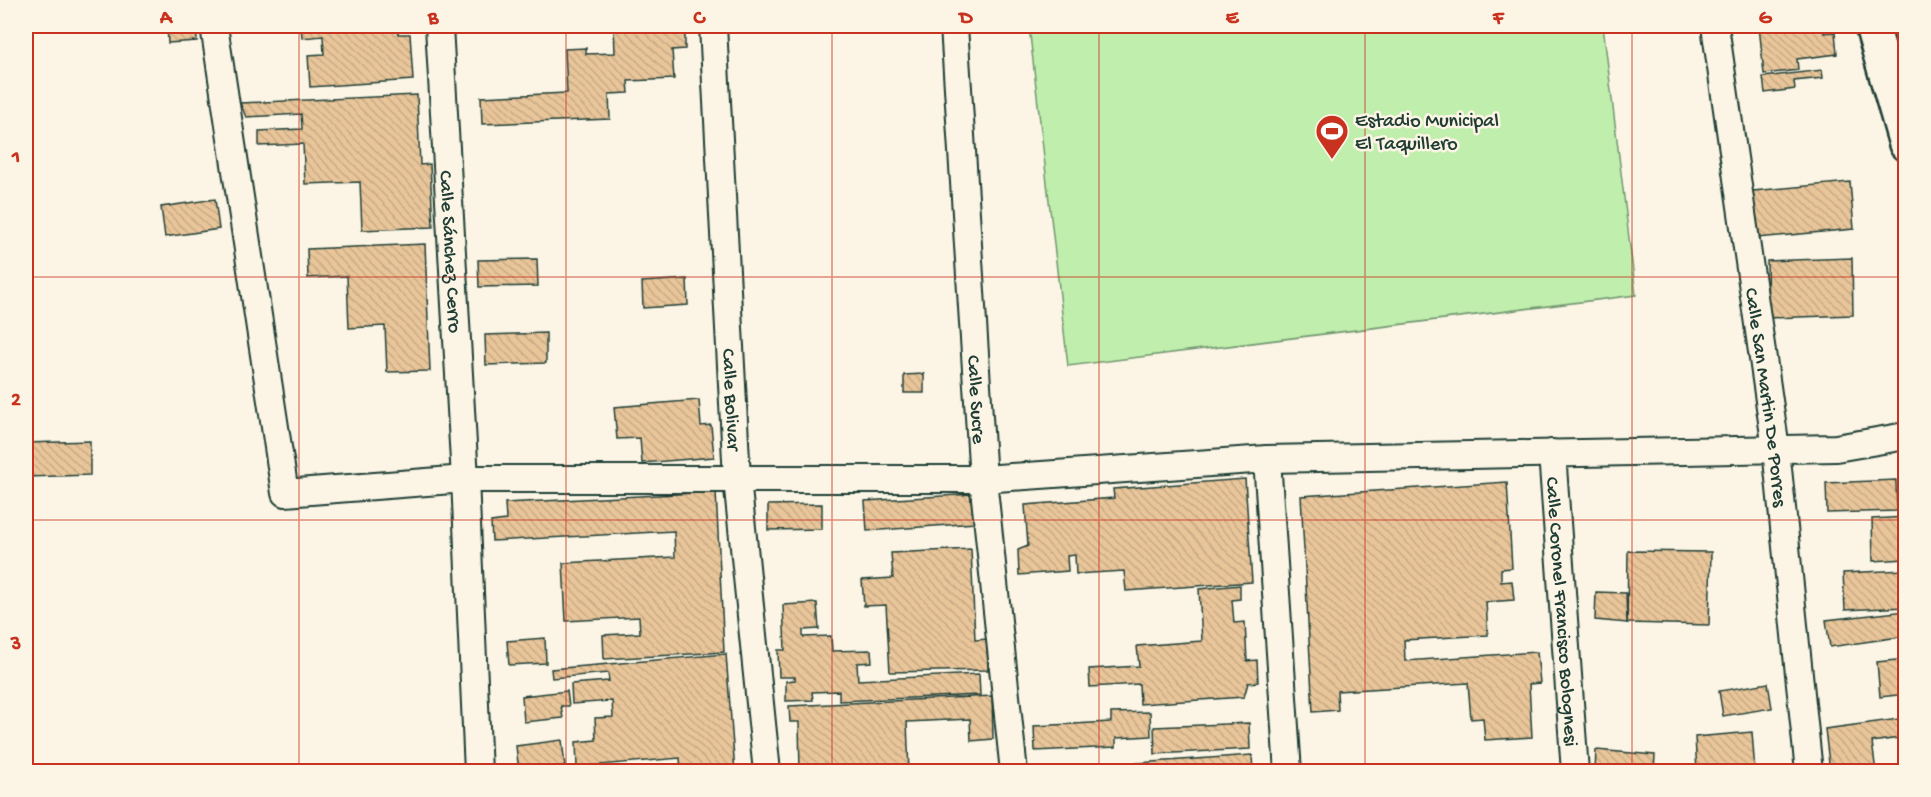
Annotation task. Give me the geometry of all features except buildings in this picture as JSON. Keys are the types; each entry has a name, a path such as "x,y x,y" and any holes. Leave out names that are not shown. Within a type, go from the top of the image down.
{"highway":[{"path":"1872,26 1905,144"}],"street":[{"path":"214,26 285,493 465,479 983,479 1267,459 1836,448 1905,436"},
{"name":"Calle Sánchez Cerro","path":"439,26 465,479 478,771"},
{"name":"Calle Bolivar","path":"713,26 737,479 767,771"},
{"name":"Calle Sucre","path":"954,26 983,479 1014,771"},
{"name":"Calle San Martin De Porres","path":"1715,26 1776,449 1809,771"},
{"name":"Calle Coronel Francisco Bolognesi","path":"1552,453 1575,771"},
{"path":"1267,459 1287,771"}],"green space":[{"name":"Estadio Municipal El Taquillero","path":"1029,26 1603,26 1636,295 1068,366"}],"place":[{"name":"Estadio Municipal El Taquillero","path":"1332,160"}]}
